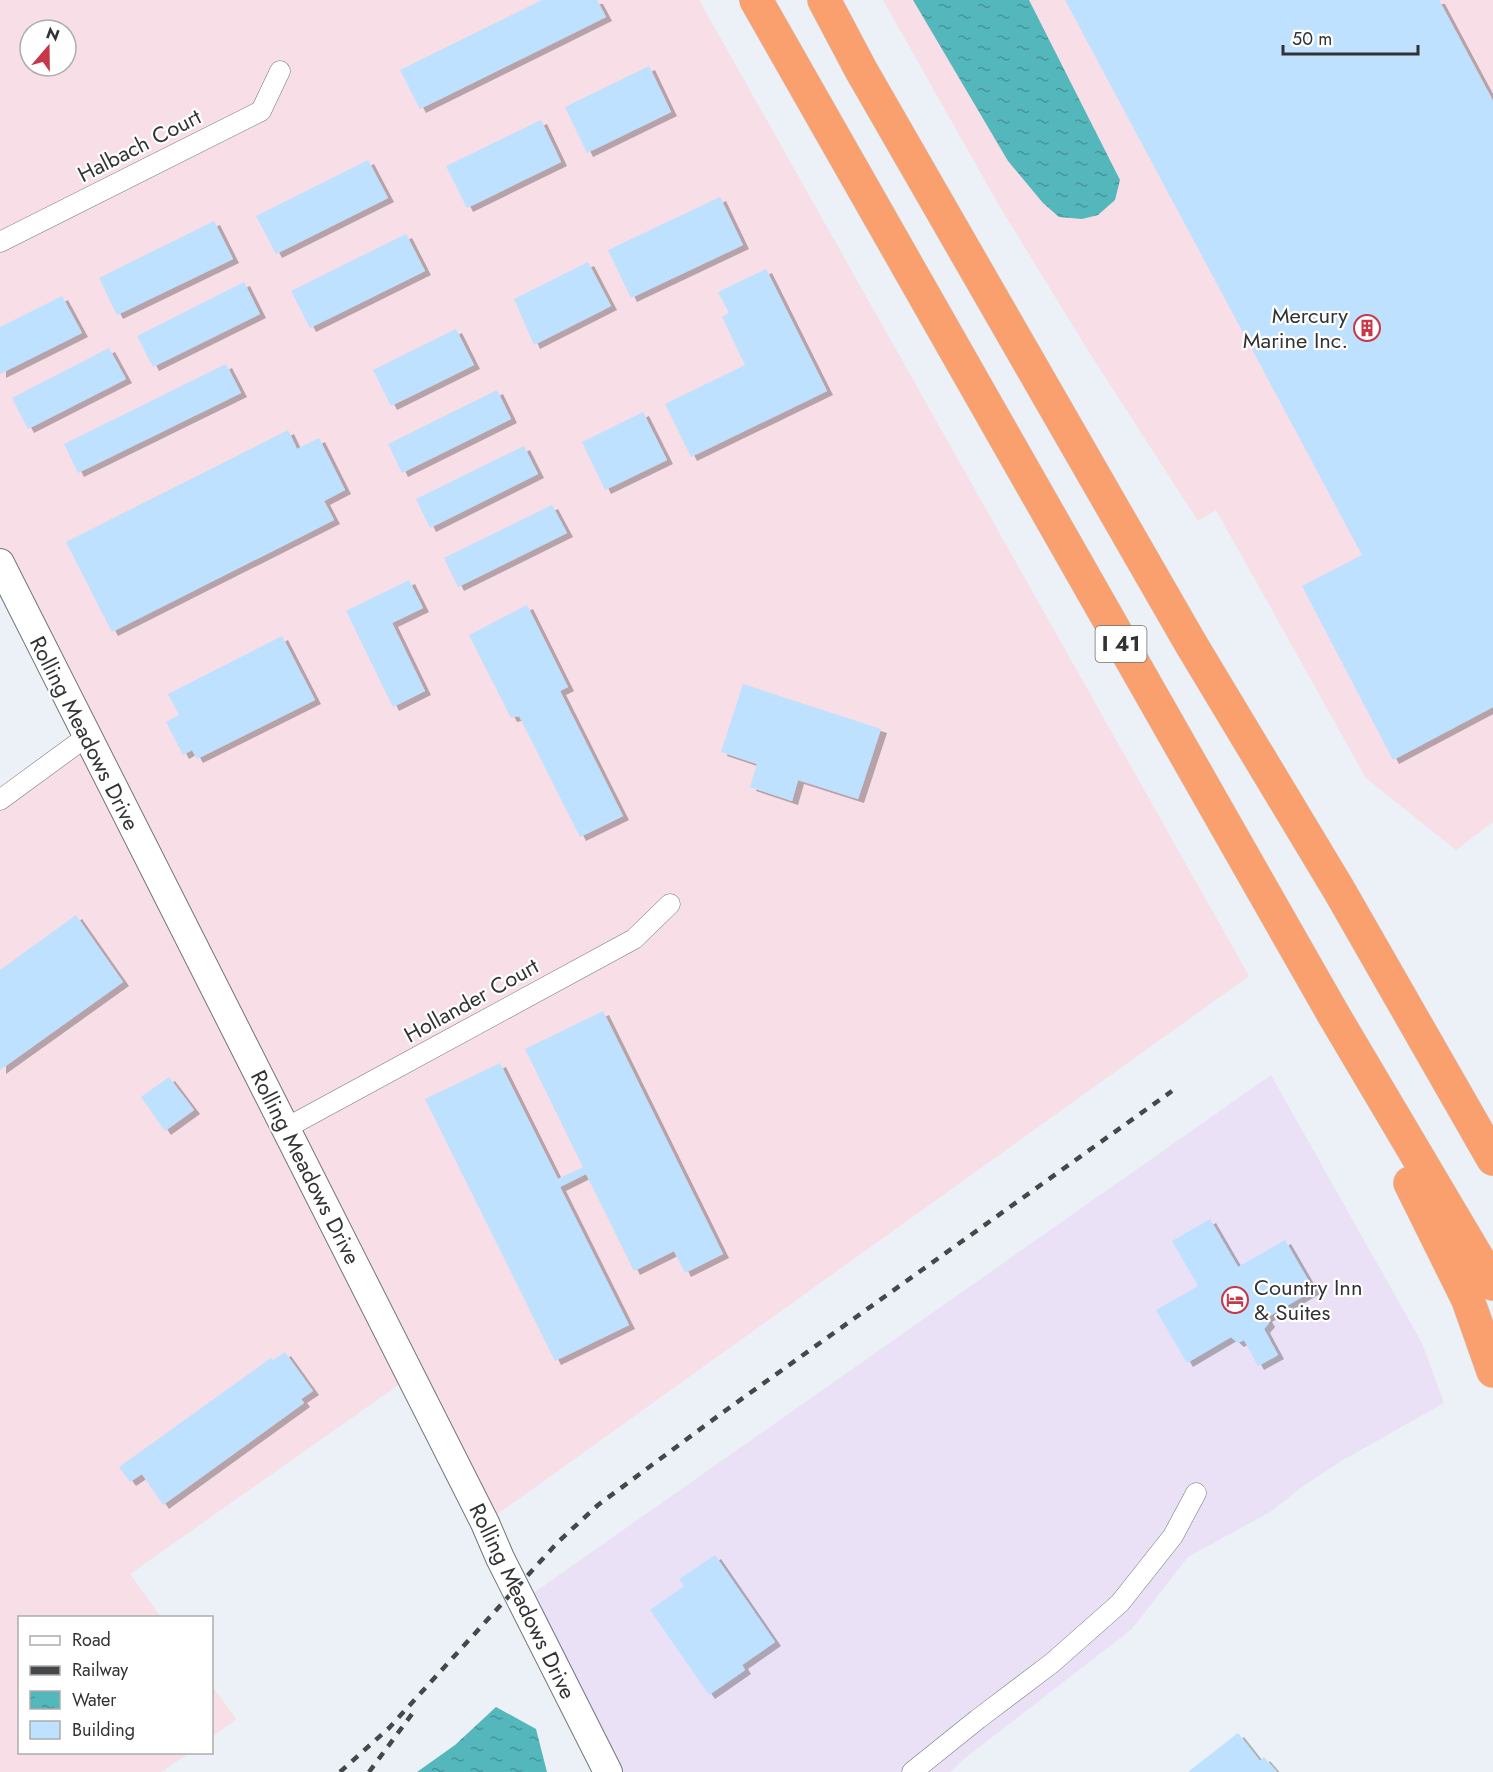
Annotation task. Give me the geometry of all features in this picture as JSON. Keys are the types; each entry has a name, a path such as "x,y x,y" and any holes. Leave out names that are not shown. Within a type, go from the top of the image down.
{"highway":[{"name":"I 41","path":"756,0 1332,1012 1493,1284"},
{"name":"I 41","path":"824,0 861,70 1191,644 1339,890 1493,1160"},
{"path":"1339,890 1493,1113"},
{"path":"1332,1012 1395,1152 1468,1300 1493,1371"}],"main road":[{"name":"Rolling Meadows Drive","path":"0,563 86,737 386,1325 608,1772"}],"street":[{"name":"Halbach Court","path":"0,242 261,111 280,71"},
{"path":"0,800 86,737"},
{"name":"Hollander Court","path":"286,1128 634,939 670,904"},
{"path":"912,1772 1052,1663 1120,1603 1173,1536 1196,1493"}],"shaded area":[{"path":"0,0 699,0 1249,976 485,1523 411,1376 130,1574 160,1616 18,1616 18,1754 188,1754 161,1772 0,1772 0,800 86,737 0,563"},
{"name":"Mercury Marine Inc.","path":"883,0 1493,0 1493,822 1456,850 1366,778 1216,510 1198,521 1089,352 1000,207"},
{"path":"1271,1075 1422,1343 1444,1403 1343,1460 1270,1512 1188,1557 1132,1629 950,1772 624,1772 532,1594"},
{"path":"213,1687 236,1719 213,1736"}],"water":[{"path":"913,0 1029,0 1120,180 1115,200 1098,215 1082,219 1059,217 1043,203 1008,161"},
{"path":"496,1707 536,1729 547,1772 417,1772 455,1745"}],"building":[{"path":"542,0 597,0 606,17 420,109 400,70"},
{"name":"Mercury Marine Inc.","path":"1065,0 1439,0 1493,101 1493,707 1393,760 1302,586 1362,555"},
{"path":"649,66 671,112 587,153 565,107"},
{"path":"541,120 561,162 467,208 446,166"},
{"path":"368,160 388,198 276,254 256,216"},
{"path":"720,197 743,245 631,298 608,250"},
{"path":"214,221 233,259 117,315 99,278"},
{"path":"406,234 425,271 310,328 291,291"},
{"path":"588,262 611,306 534,345 514,299"},
{"path":"766,269 827,391 691,457 665,404 745,365 722,317 729,313 718,292"},
{"path":"244,282 260,314 153,367 137,336"},
{"path":"62,296 82,333 0,374 0,327"},
{"path":"456,329 474,365 391,406 373,370"},
{"path":"109,348 126,379 28,429 12,398"},
{"path":"226,364 241,393 78,473 64,444"},
{"path":"497,390 511,419 402,473 388,444"},
{"path":"643,412 667,460 605,490 582,442"},
{"path":"288,430 297,449 319,438 345,490 324,501 334,520 112,632 66,542"},
{"path":"524,446 538,474 430,528 416,499"},
{"path":"552,505 567,533 458,587 444,558"},
{"path":"409,580 423,608 392,623 425,691 393,707 346,611"},
{"path":"527,605 568,687 560,691 623,816 580,837 519,716 511,718 469,635"},
{"path":"282,636 315,700 197,759 192,750 183,755 166,722 179,715 168,694"},
{"path":"743,684 881,729 858,799 798,780 792,801 750,787 757,764 721,752"},
{"path":"76,915 123,982 0,1070 0,970"},
{"path":"603,1011 723,1254 685,1273 674,1251 634,1271 586,1174 560,1187 629,1325 555,1361 425,1099 500,1063 558,1179 583,1167 525,1049"},
{"path":"169,1077 194,1110 165,1131 141,1097"},
{"name":"Country Inn & Suites","path":"1210,1219 1238,1267 1285,1240 1314,1290 1266,1318 1269,1323 1264,1329 1278,1355 1258,1366 1244,1340 1238,1343 1231,1337 1187,1363 1156,1310 1198,1286 1172,1241"},
{"path":"285,1352 313,1391 301,1399 304,1403 163,1505 142,1474 130,1482 119,1467 271,1358 273,1360"},
{"path":"715,1555 775,1642 742,1665 745,1670 709,1695 650,1610 684,1586 679,1579"},
{"path":"1238,1733 1260,1761 1264,1757 1277,1772 1188,1772"}],"railway":[{"path":"340,1772 389,1728 558,1542 598,1505 722,1413 1172,1091"},
{"path":"369,1772 412,1714"}],"place":[{"name":"Mercury Marine Inc.","path":"1367,328"},
{"name":"Country Inn & Suites","path":"1235,1300"}]}
